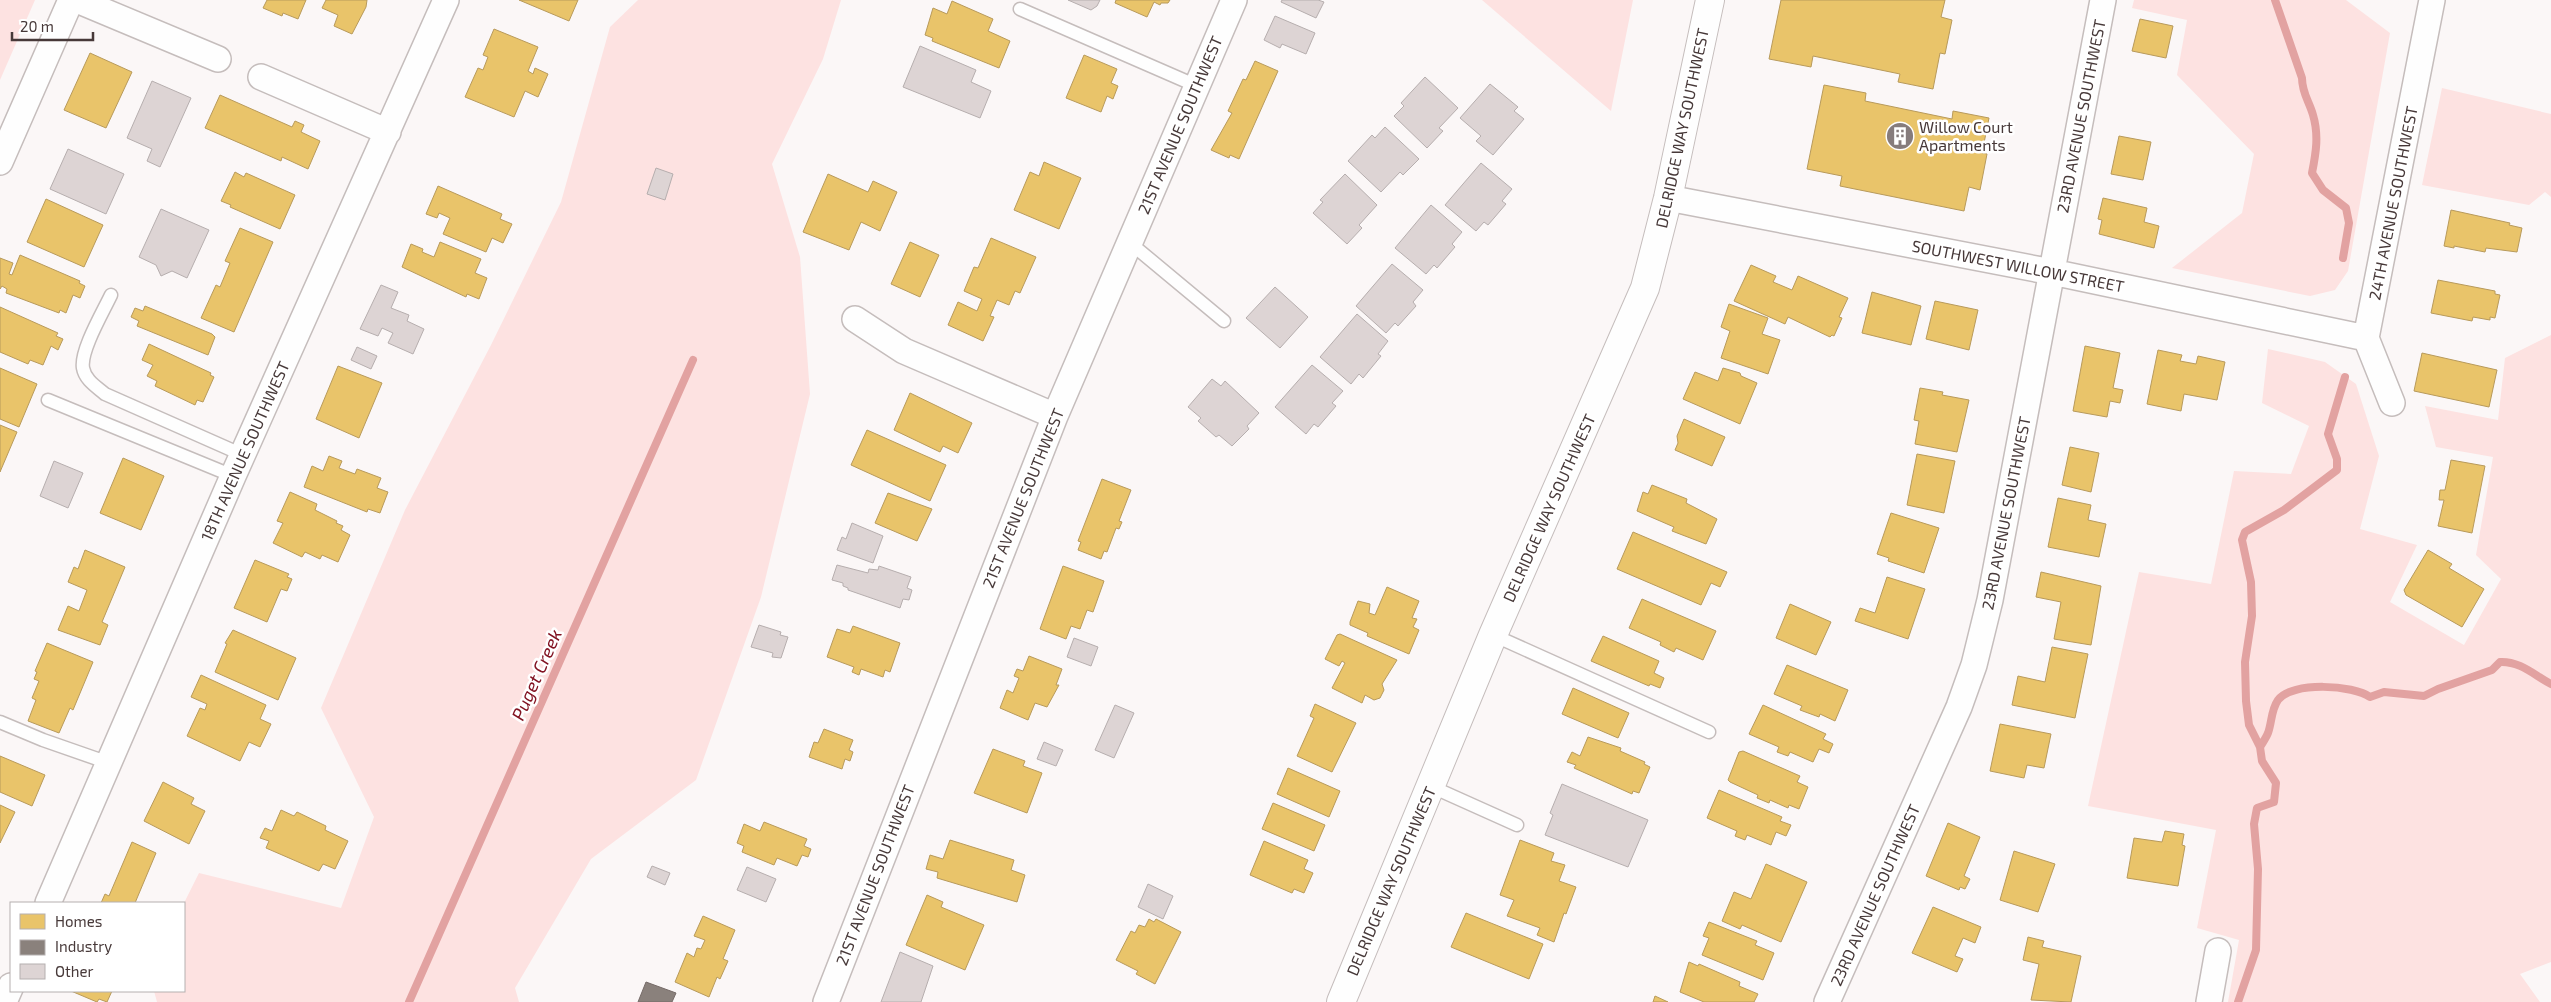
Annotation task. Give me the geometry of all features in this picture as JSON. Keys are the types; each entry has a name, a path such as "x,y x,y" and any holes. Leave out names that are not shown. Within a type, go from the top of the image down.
{"main road":[{"name":"DELRIDGE WAY SOUTHWEST","path":"1341,1002 1493,635 1645,288 1668,198 1710,0"}],"street":[{"path":"0,162 71,0"},
{"path":"77,0 218,59"},
{"name":"18TH AVENUE SOUTHWEST","path":"48,902 238,465 446,0"},
{"name":"21ST AVENUE SOUTHWEST","path":"826,1002 1055,416 1234,0"},
{"name":"23RD AVENUE SOUTHWEST","path":"1827,1002 1959,706 1974,665 1990,600 2103,0"},
{"name":"24TH AVENUE SOUTHWEST","path":"2366,338 2432,0"},
{"path":"261,77 388,132"},
{"name":"SOUTHWEST WILLOW STREET","path":"1668,198 2052,272 2366,338"},
{"path":"855,319 904,351 1055,416"},
{"path":"2366,338 2392,403"},
{"path":"2209,1002 2218,951"},
{"path":"4,1002 10,988"}],"lane":[{"path":"1020,9 1197,86"},
{"path":"1129,242 1224,321"},
{"path":"111,295 83,357 83,369 90,382 105,394 238,465"},
{"path":"48,400 238,465"},
{"path":"1493,635 1709,732"},
{"path":"0,722 43,740 109,763"},
{"path":"1430,786 1518,825"}],"shaded area":[{"path":"0,0 35,0 0,80"},
{"path":"638,0 841,0 823,59 772,164 800,257 810,394 761,597 696,780 591,859 515,988 519,1002 157,1002 154,992 185,992 184,902 199,873 341,908 374,817 321,708 405,510 491,345 561,202 610,27"},
{"path":"1482,0 1633,0 1611,111"},
{"path":"2134,0 2346,0 2390,33 2348,271 2335,290 2310,296 2172,268 2242,213 2254,154 2177,75 2187,20 2132,8"},
{"path":"2442,88 2551,114 2551,197 2545,192 2529,205 2422,185"},
{"path":"2551,335 2551,962 2520,974 2540,1002 2228,1002 2239,940 2197,928 2216,830 2088,806 2139,572 2211,584 2234,471 2291,474 2309,426 2262,403 2268,349 2325,362 2356,384 2379,456 2360,529 2417,545 2390,602 2464,645 2501,579 2476,555 2493,457 2436,447 2425,406 2498,420 2505,358"}],"building: Homes":[{"path":"267,0 306,0 298,19 283,13 282,16 263,8"},
{"path":"326,0 367,0 366,7 352,34 334,26 338,15 322,8"},
{"path":"519,0 578,0 569,21"},
{"path":"1116,0 1170,0 1168,3 1161,3 1160,5 1154,2 1147,17 1115,3"},
{"name":"Willow Court Apartments","path":"1781,0 1945,0 1941,17 1952,20 1945,54 1940,53 1933,89 1898,82 1900,74 1813,56 1811,67 1769,59"},
{"path":"952,1 993,19 988,31 1010,41 999,68 932,41 933,38 925,35 933,8 947,14"},
{"path":"2140,19 2173,26 2166,58 2132,51"},
{"path":"494,29 538,47 528,71 533,74 535,68 548,74 538,97 525,91 514,117 465,97 478,68 483,70 488,57 483,55"},
{"path":"90,53 132,72 106,128 64,110"},
{"path":"1084,55 1117,69 1111,83 1118,86 1113,99 1107,96 1101,112 1066,98"},
{"path":"1255,61 1278,71 1239,159 1230,155 1229,158 1211,150 1232,113 1228,111 1243,79 1246,80"},
{"name":"Willow Court Apartments","path":"1824,85 1866,93 1865,101 1952,119 1953,111 1989,118 1982,153 1987,154 1980,190 1969,187 1964,211 1840,186 1842,176 1807,169"},
{"path":"220,95 292,127 295,121 304,125 301,132 320,141 308,169 282,157 281,161 205,128"},
{"path":"2119,136 2151,142 2143,180 2111,174"},
{"path":"1044,162 1081,178 1059,229 1014,210 1030,172 1039,176"},
{"path":"235,172 244,177 246,173 295,195 280,229 230,207 231,205 221,201"},
{"path":"828,174 868,192 873,181 897,192 880,231 861,222 849,250 803,232"},
{"path":"438,186 502,214 500,219 512,224 503,243 492,238 486,252 443,234 450,218 439,213 437,218 426,214"},
{"path":"2103,198 2147,208 2144,222 2159,226 2154,248 2099,234 2102,220 2098,219"},
{"path":"46,199 103,225 84,267 27,242"},
{"path":"2451,210 2510,223 2509,225 2522,228 2517,252 2486,248 2485,252 2444,246"},
{"path":"240,228 273,242 234,332 201,318 216,285 220,287 230,263 225,261"},
{"path":"991,238 1036,257 1020,293 1015,291 1009,305 997,300 990,316 994,317 983,341 948,325 958,302 977,311 982,299 964,291 974,267 978,268"},
{"path":"440,242 481,259 475,273 487,278 479,299 467,294 466,297 402,267 411,244 423,249 422,252 434,257"},
{"path":"910,242 939,255 920,297 891,284"},
{"path":"20,255 80,281 79,283 85,286 80,298 73,295 66,313 60,310 59,313 6,293 7,289 2,286 0,289 0,258 13,263 9,274 12,275"},
{"path":"1751,265 1776,276 1773,282 1792,290 1798,276 1848,298 1839,317 1842,318 1834,336 1830,337 1788,317 1785,324 1734,301"},
{"path":"2438,280 2495,291 2495,294 2500,295 2495,318 2490,317 2490,320 2473,317 2472,321 2431,313"},
{"path":"1872,292 1921,306 1911,345 1862,333"},
{"path":"1935,301 1978,310 1969,350 1926,339"},
{"path":"1729,304 1768,318 1762,334 1780,340 1768,374 1721,358 1730,331 1721,327"},
{"path":"145,306 212,334 215,337 208,355 137,326 139,321 131,317 135,308 143,311"},
{"path":"0,307 58,333 56,336 63,339 58,350 51,346 43,365 30,360 28,364 0,352"},
{"path":"149,344 211,373 210,375 214,377 203,402 197,400 195,405 155,386 157,381 147,376 153,365 142,360"},
{"path":"2085,346 2120,353 2113,388 2123,390 2120,403 2110,401 2107,417 2073,411"},
{"path":"2158,350 2182,355 2180,361 2196,364 2198,356 2225,362 2217,400 2184,394 2181,411 2147,404"},
{"path":"2422,353 2497,370 2489,407 2414,391"},
{"path":"338,366 382,383 359,438 316,419"},
{"path":"0,368 37,384 19,427 0,419"},
{"path":"1723,368 1740,373 1741,376 1757,383 1740,424 1683,399 1695,372 1718,381"},
{"path":"1920,388 1943,392 1942,395 1969,400 1957,452 1915,444 1919,421 1914,420"},
{"path":"910,393 972,423 958,453 943,446 940,452 894,430"},
{"path":"1684,419 1725,437 1712,466 1675,450 1678,443 1677,436"},
{"path":"0,425 17,432 0,472"},
{"path":"867,430 946,465 930,501 851,465"},
{"path":"2070,447 2099,453 2091,492 2062,485"},
{"path":"1917,454 1955,461 1944,513 1907,505"},
{"path":"329,456 342,461 339,468 355,474 357,469 381,478 377,488 388,492 380,513 368,509 367,512 304,487 312,466 323,471"},
{"path":"123,458 164,476 141,530 100,513"},
{"path":"2451,460 2485,466 2472,533 2438,526 2444,500 2439,500 2440,490 2445,490"},
{"path":"1102,479 1131,490 1119,521 1122,522 1119,529 1116,528 1107,552 1104,551 1101,559 1078,550 1081,542 1078,541"},
{"path":"1652,485 1687,499 1686,503 1717,519 1706,544 1672,531 1674,527 1637,511 1643,492 1648,494"},
{"path":"290,492 317,504 315,510 337,521 336,523 343,526 341,530 350,535 338,562 322,555 320,559 305,552 302,557 273,543 283,523 277,521"},
{"path":"888,493 932,509 917,541 875,523"},
{"path":"2058,498 2091,505 2088,520 2106,524 2099,557 2048,547"},
{"path":"1891,513 1939,528 1924,573 1888,561 1889,558 1877,554"},
{"path":"1633,532 1727,572 1720,587 1711,583 1701,605 1617,569"},
{"path":"85,550 125,567 102,622 108,625 100,645 58,630 68,606 79,611 87,590 68,582 74,567 78,569"},
{"path":"2428,550 2452,564 2449,568 2484,589 2462,627 2406,595 2404,590"},
{"path":"255,560 289,574 287,577 292,579 287,591 281,589 267,622 234,608"},
{"path":"1063,566 1104,581 1093,612 1087,610 1080,629 1071,626 1066,639 1040,629"},
{"path":"2041,572 2101,586 2091,645 2054,639 2061,602 2036,597"},
{"path":"1887,577 1925,589 1908,639 1855,621 1860,608 1875,613"},
{"path":"1387,587 1419,601 1412,618 1417,619 1413,627 1419,630 1409,654 1367,636 1368,633 1350,625 1358,601 1370,604 1369,613 1375,615"},
{"path":"1642,599 1716,631 1703,660 1676,648 1674,652 1660,645 1661,642 1629,628"},
{"path":"1790,604 1831,622 1816,655 1776,638"},
{"path":"853,626 900,643 890,672 885,670 883,677 861,669 859,675 852,672 854,667 827,657 837,629 850,633"},
{"path":"233,630 296,658 278,700 215,672 227,644 225,643"},
{"path":"1340,634 1397,660 1382,684 1384,690 1380,698 1374,700 1365,695 1362,703 1332,688 1345,663 1342,661 1339,666 1325,659 1337,635"},
{"path":"1603,636 1659,661 1654,673 1664,678 1660,688 1650,684 1649,686 1591,661"},
{"path":"47,643 93,662 73,710 70,708 59,733 28,721 36,700 32,698 39,681 34,679 37,672 35,671"},
{"path":"2052,647 2088,654 2075,718 2012,705 2018,676 2045,682"},
{"path":"1029,656 1062,669 1056,685 1059,685 1047,707 1035,703 1028,720 1000,708 1007,690 1013,693 1019,678 1014,676 1017,669 1023,671"},
{"path":"1787,665 1848,690 1835,721 1820,714 1819,717 1800,710 1802,706 1774,694"},
{"path":"201,675 266,705 260,719 271,724 260,747 249,742 240,761 187,736 200,708 205,710 207,704 191,697"},
{"path":"1573,688 1629,713 1618,738 1562,714"},
{"path":"1315,704 1356,723 1332,772 1297,756 1314,718 1310,716"},
{"path":"1763,705 1826,734 1823,739 1833,744 1829,753 1819,749 1813,762 1790,752 1788,756 1777,752 1779,747 1749,734"},
{"path":"2000,724 2051,734 2044,768 2027,765 2024,778 1990,771"},
{"path":"824,729 853,740 849,750 853,752 850,761 845,759 842,769 809,757 814,742 818,743"},
{"path":"1588,737 1621,748 1620,751 1645,762 1644,764 1650,767 1639,793 1633,791 1632,794 1574,768 1576,765 1567,762 1572,752 1580,756"},
{"path":"993,749 1025,761 1023,766 1042,773 1027,813 974,793"},
{"path":"1743,751 1800,776 1797,782 1808,787 1799,809 1789,805 1788,808 1770,800 1769,803 1757,798 1758,795 1728,780 1739,752"},
{"path":"0,756 45,775 32,806 0,792"},
{"path":"1288,768 1340,791 1329,817 1277,794"},
{"path":"163,782 194,798 191,804 205,811 189,844 144,821"},
{"path":"1719,790 1782,817 1780,821 1791,825 1786,836 1776,832 1771,845 1747,835 1745,840 1735,836 1737,831 1707,818"},
{"path":"1273,803 1325,825 1314,851 1262,829"},
{"path":"0,805 15,812 0,843"},
{"path":"281,810 294,816 297,812 326,826 325,830 348,841 335,869 323,864 319,871 266,848 269,841 260,838 265,828 272,831"},
{"path":"764,822 807,839 804,846 811,849 808,857 802,855 797,866 777,858 774,865 742,852 744,846 737,843 744,824 760,831"},
{"path":"1948,823 1980,837 1964,876 1970,879 1965,889 1960,887 1959,890 1926,876"},
{"path":"2165,831 2184,834 2182,845 2185,846 2178,886 2127,878 2134,838 2162,842"},
{"path":"950,840 1014,860 1011,870 1025,875 1017,902 937,878 938,872 926,869 930,855 943,859"},
{"path":"1520,840 1554,853 1551,861 1565,865 1559,881 1576,887 1554,942 1537,935 1540,928 1507,916 1514,900 1500,895"},
{"path":"1264,841 1308,860 1304,869 1313,873 1304,893 1294,889 1292,893 1250,875"},
{"path":"132,842 156,853 135,902 101,902 105,894 109,896"},
{"path":"2014,851 2055,864 2038,912 2000,900"},
{"path":"1766,864 1807,882 1781,942 1742,925 1740,929 1722,921 1734,892 1751,899"},
{"path":"927,895 943,902 941,907 984,925 965,970 906,945"},
{"path":"1933,907 1981,927 1975,943 1963,938 1955,956 1963,959 1957,972 1912,953"},
{"path":"1466,913 1543,944 1529,979 1451,947"},
{"path":"703,916 735,930 723,959 728,961 720,979 717,977 709,997 675,982 687,953 694,957 697,948 701,949 705,940 694,936"},
{"path":"1149,919 1154,922 1156,919 1181,932 1155,984 1136,974 1138,971 1116,960 1131,931 1135,933 1139,925 1145,927"},
{"path":"1709,922 1757,941 1755,945 1774,953 1763,980 1702,955 1709,938 1703,936"},
{"path":"2028,937 2044,941 2042,947 2081,956 2071,1002 2031,1000 2039,964 2023,960"},
{"path":"1689,962 1698,966 1699,964 1740,982 1739,986 1758,994 1754,1002 1704,1002 1680,992"},
{"path":"73,992 112,992 107,1002 99,999 97,1002"},
{"path":"1655,996 1668,1002 1653,1002"}],"building: Industry":[{"path":"646,982 676,993 672,1002 638,1002"}],"building: Other":[{"path":"1068,0 1100,0 1097,6 1091,10"},
{"path":"1282,0 1318,0 1324,2 1316,18 1281,2"},
{"path":"1275,16 1315,33 1306,54 1282,44 1280,48 1264,40"},
{"path":"920,46 976,70 971,82 991,91 980,118 903,87"},
{"path":"1425,77 1458,108 1439,128 1443,131 1427,148 1394,116 1404,106 1401,103"},
{"path":"152,81 191,98 160,167 147,161 152,149 127,138"},
{"path":"1490,84 1518,107 1514,111 1524,119 1493,155 1476,141 1481,136 1460,118"},
{"path":"1385,127 1419,159 1403,175 1400,172 1381,192 1348,161 1372,135 1375,138"},
{"path":"68,149 124,174 106,214 50,189"},
{"path":"1481,163 1512,189 1502,201 1506,204 1488,225 1484,222 1476,231 1445,205"},
{"path":"656,168 673,174 665,200 647,194"},
{"path":"1345,174 1377,205 1359,225 1362,228 1347,244 1313,213 1323,202 1320,200"},
{"path":"1431,205 1462,232 1452,244 1455,247 1437,268 1434,265 1426,274 1395,248"},
{"path":"161,209 209,230 187,278 172,271 161,276 156,265 139,257"},
{"path":"1392,264 1423,290 1413,302 1416,306 1398,326 1395,323 1386,333 1356,306"},
{"path":"381,285 398,292 391,308 409,315 407,321 424,329 413,354 388,343 393,333 382,328 378,336 360,329"},
{"path":"1275,287 1308,317 1280,348 1246,318"},
{"path":"1357,314 1388,341 1378,354 1381,356 1363,378 1359,374 1351,384 1320,357"},
{"path":"357,347 377,356 371,369 351,360"},
{"path":"1312,365 1343,391 1332,403 1336,406 1318,427 1314,424 1306,434 1275,407"},
{"path":"1212,379 1221,386 1225,381 1259,413 1247,426 1249,429 1232,446 1219,435 1216,437 1198,421 1201,418 1188,407"},
{"path":"54,461 83,473 68,508 40,496"},
{"path":"852,523 883,536 873,563 837,550 842,537 846,539"},
{"path":"837,565 868,573 869,569 878,570 879,566 911,577 907,588 912,590 909,600 903,599 900,608 848,590 848,588 843,586 843,583 832,580"},
{"path":"759,625 781,632 780,635 788,637 781,658 772,657 773,653 751,647"},
{"path":"1074,638 1098,647 1091,666 1067,657"},
{"path":"1115,705 1134,713 1114,758 1095,750"},
{"path":"1044,742 1063,750 1056,766 1037,759"},
{"path":"1562,784 1648,820 1628,867 1545,835 1553,815 1550,813"},
{"path":"652,866 670,873 665,885 647,877"},
{"path":"747,867 776,879 766,902 737,890"},
{"path":"1148,884 1173,896 1163,919 1138,907"},
{"path":"900,952 933,966 921,1002 881,1002"}],"waterway":[{"path":"2275,0 2315,122 2316,144 2312,173 2323,190 2346,208 2349,223 2343,258"},
{"name":"Puget Creek","path":"409,1002 693,360"},
{"path":"2238,1002 2256,950 2258,869 2254,824 2257,808 2274,802 2276,783 2262,761 2260,747 2249,725 2245,662 2252,616 2251,582 2242,540 2245,532 2284,510 2337,470 2337,459 2328,434 2345,377"},
{"path":"2260,747 2268,733 2274,708 2278,700 2285,694 2296,690 2323,687 2351,690 2370,697 2384,692 2424,696 2438,689 2492,670 2500,662 2507,662 2527,669 2551,684"}],"place":[{"name":"Willow Court Apartments","path":"1900,136"}]}
